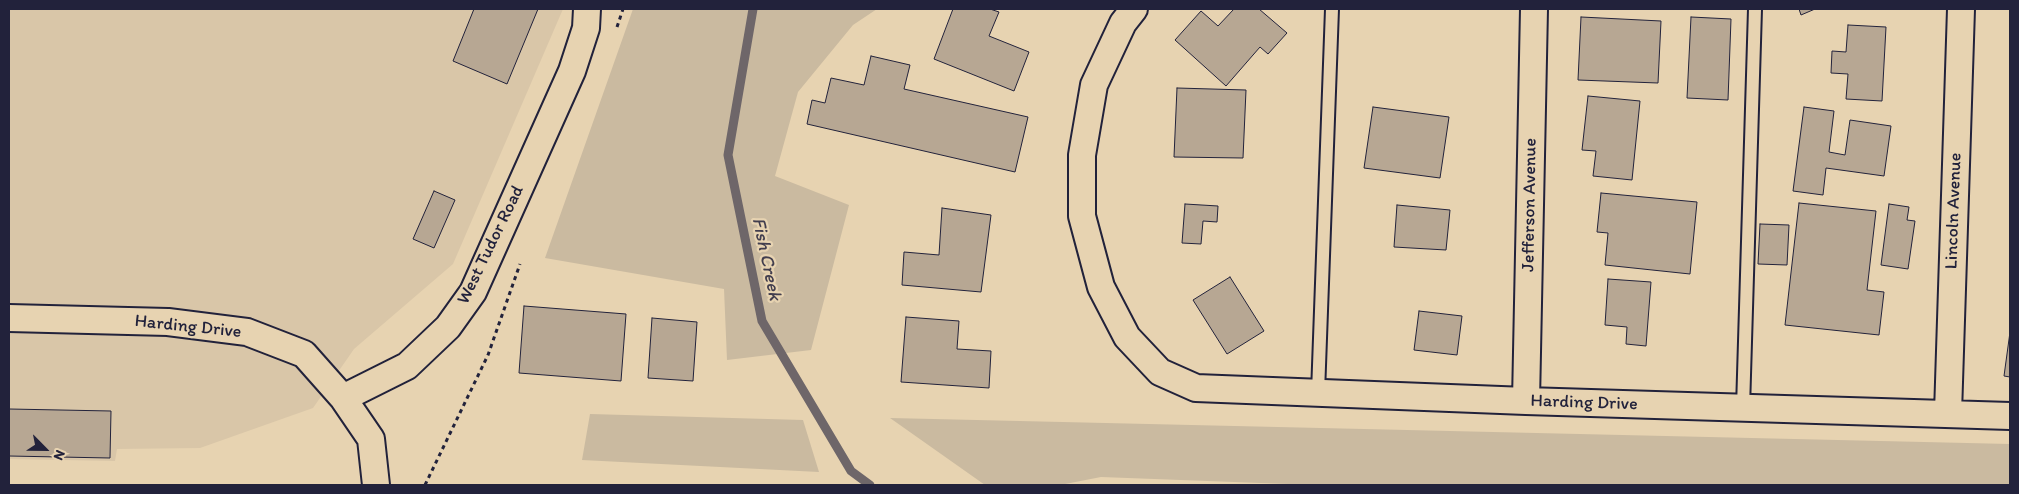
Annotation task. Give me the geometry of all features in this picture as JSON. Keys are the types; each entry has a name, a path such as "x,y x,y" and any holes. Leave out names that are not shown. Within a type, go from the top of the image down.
{"street":[{"name":"West Tudor Road","path":"344,398 408,366 448,327 473,292 572,71 586,28 587,9"},
{"name":"Harding Drive","path":"1134,9 1123,23 1094,85 1082,155 1082,216 1101,287 1127,337 1160,372 1196,388 1526,401 2010,416"},
{"name":"Jefferson Avenue","path":"1526,401 1534,9"},
{"name":"Lincoln Avenue","path":"1948,413 1961,9"},
{"name":"Harding Drive","path":"9,318 168,322 247,332 304,354 344,398"},
{"path":"344,398 372,440 376,485"}],"lane":[{"path":"1318,392 1332,9"},
{"path":"1743,408 1755,9"}],"shaded area":[{"path":"9,9 563,9 453,264 354,349 313,408 200,448 117,449 115,461 9,459"},
{"path":"633,9 877,9 853,25 798,92 775,176 849,205 811,350 727,360 724,289 545,258"},
{"path":"590,414 803,420 819,472 582,460"},
{"path":"890,418 2010,444 2010,485 1314,485 1101,477 1060,485 985,485"}],"building":[{"path":"474,9 538,9 507,84 453,61"},
{"path":"953,9 990,9 999,12 989,36 1029,52 1014,91 934,59"},
{"path":"1234,9 1259,9 1287,33 1268,54 1260,47 1226,86 1175,40 1201,11 1218,26"},
{"path":"1799,9 1815,9 1801,15"},
{"path":"1581,17 1661,21 1658,83 1578,80"},
{"path":"1691,17 1731,19 1728,100 1687,98"},
{"path":"1848,25 1886,27 1882,101 1846,99 1848,74 1831,73 1832,51 1846,52"},
{"path":"871,56 910,65 904,89 1028,117 1015,172 807,124 812,100 825,103 831,78 864,85"},
{"path":"1177,88 1246,90 1243,158 1174,157"},
{"path":"1588,96 1640,101 1632,180 1593,176 1596,151 1582,150"},
{"path":"1373,107 1449,117 1440,178 1364,168"},
{"path":"1804,107 1834,111 1829,152 1845,155 1850,120 1891,126 1884,176 1826,168 1823,195 1793,191"},
{"path":"434,191 455,200 434,248 413,239"},
{"path":"1601,193 1697,202 1690,274 1605,265 1608,233 1597,232"},
{"path":"1799,203 1876,211 1867,290 1884,292 1879,335 1785,325"},
{"path":"1185,204 1218,206 1217,222 1203,221 1201,244 1182,243"},
{"path":"1889,204 1909,207 1907,220 1915,221 1908,269 1881,265"},
{"path":"1397,205 1450,210 1446,250 1394,247"},
{"path":"942,208 991,215 981,292 902,285 904,252 939,255"},
{"path":"1760,224 1789,225 1787,265 1758,264"},
{"path":"1230,277 1264,331 1227,354 1193,300"},
{"path":"1608,279 1651,282 1646,346 1626,344 1627,327 1605,325"},
{"path":"524,306 626,314 621,381 519,373"},
{"path":"1419,311 1462,316 1457,355 1414,350"},
{"path":"906,317 959,321 957,349 991,351 989,388 901,382"},
{"path":"652,318 697,322 693,381 648,378"},
{"path":"2010,332 2010,377 2004,376"},
{"path":"9,409 111,411 110,458 9,456"}],"waterway":[{"name":"Fish Creek","path":"753,9 728,155 762,321 851,471 870,485"}]}
